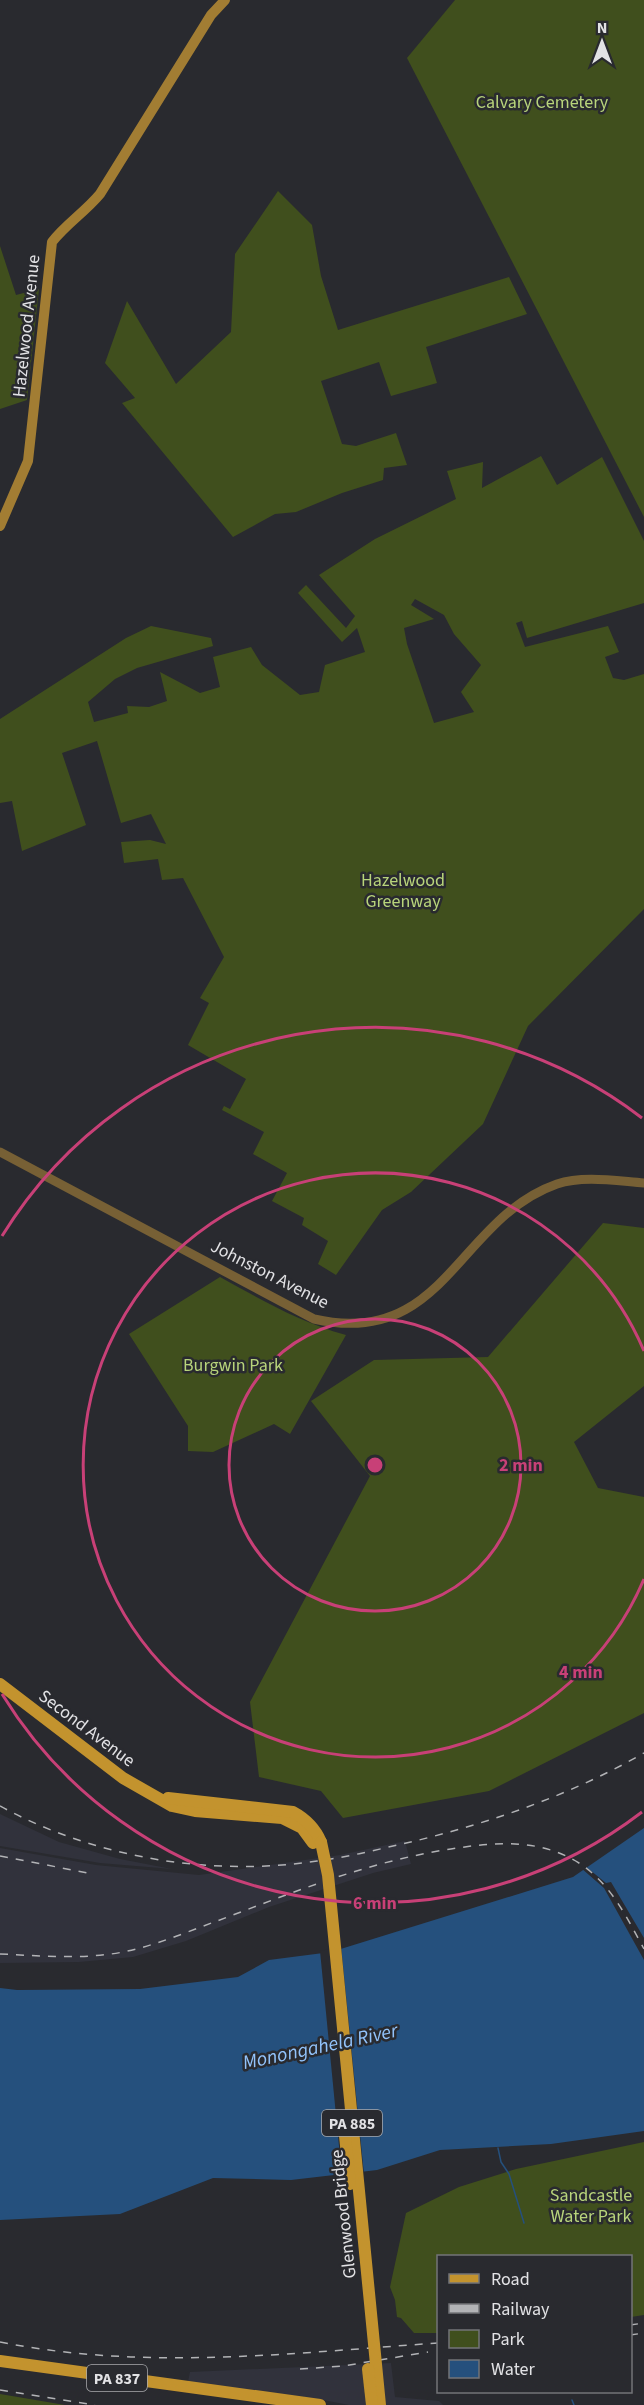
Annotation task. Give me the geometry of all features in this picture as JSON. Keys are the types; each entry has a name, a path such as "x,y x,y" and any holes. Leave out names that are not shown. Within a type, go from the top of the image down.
{"main road":[{"name":"Hazelwood Avenue","path":"0,526 28,461 52,242 59,233 87,210 100,194 210,15 225,0"},
{"name":"Second Avenue","path":"0,1684 123,1778 172,1806 282,1818 302,1828 317,1842"},
{"name":"Glenwood Bridge","path":"317,1842 372,2405"},
{"name":"Glenwood Bridge","path":"317,1842 327,1875 380,2405"},
{"name":"PA 837","path":"0,2361 321,2405"},
{"name":"PA 837","path":"234,2394 288,2405"}],"street":[{"name":"Johnston Avenue","path":"0,1152 314,1319 335,1324 375,1321 405,1311 428,1296 501,1218 525,1199 559,1183 584,1180 644,1183"}],"shaded area":[{"path":"0,1814 59,1842 120,1859 172,1869 100,1863 0,1846"},
{"path":"405,1841 411,1864 373,1873 269,1907 186,1941 133,1957 79,1962 0,1963 0,1848 96,1865 199,1875 340,1855"},
{"path":"391,2363 395,2397 439,2401 443,2405 349,2405 313,2398 188,2382 190,2372"}],"green space":[{"name":"Calvary Cemetery","path":"455,0 644,0 644,517 407,58"},
{"path":"278,191 312,225 321,276 338,330 509,277 527,314 426,347 437,383 391,396 379,362 321,381 342,444 356,446 396,433 407,465 384,468 383,480 342,493 296,512 275,514 233,537 122,403 135,398 105,363 127,301 176,384 231,332 235,254"},
{"path":"0,246 16,295 39,289 27,400 0,409"},
{"name":"Hazelwood Greenway","path":"541,456 557,485 602,457 644,541 644,603 527,638 522,621 516,623 525,647 608,626 619,652 605,657 613,678 624,680 644,674 644,909 528,1026 483,1124 411,1192 382,1210 336,1275 318,1264 328,1241 302,1225 304,1218 272,1201 287,1173 253,1154 264,1132 222,1110 224,1106 230,1109 246,1079 188,1045 209,1003 200,998 224,957 183,878 162,880 158,859 124,863 121,842 150,840 166,844 151,814 121,823 97,741 62,753 86,825 22,851 12,801 0,803 0,719 126,638 151,626 211,638 213,646 137,668 115,679 88,702 94,722 128,713 127,706 149,707 167,701 160,672 200,693 220,687 213,657 251,647 262,665 300,695 319,692 325,665 365,652 357,628 342,642 298,593 306,585 346,628 355,616 319,575 375,539 456,499 447,471 483,462 482,488","holes":["415,599 444,615 454,634 481,665 461,692 474,712 434,723 407,644 404,628 434,619 411,605"]},
{"path":"603,1223 644,1228 644,1386 574,1442 598,1488 644,1497 644,1713 489,1791 343,1818 321,1791 259,1777 250,1702 370,1476 311,1401 374,1360 488,1357"},
{"name":"Burgwin Park","path":"220,1277 296,1317 346,1335 290,1434 274,1424 213,1452 188,1451 188,1426 129,1334"},
{"name":"Sandcastle Water Park","path":"644,2142 644,2315 632,2317 632,2255 437,2255 437,2333 414,2333 401,2318 397,2317 395,2300 390,2287 406,2213 459,2187 516,2169"},
{"path":"0,2394 65,2405 0,2405"}],"water":[{"name":"Monongahela River","path":"644,1828 644,2131 551,2144 440,2150 377,2170 291,2180 213,2178 120,2214 0,2220 0,1988 17,1990 140,1989 238,1977 269,1960 331,1952 573,1877"}],"pier":[{"path":"585,1866 606,1883 611,1882 644,1938 644,1960 604,1888 581,1868"},
{"path":"341,1946 364,2174 342,2177 320,1951"}],"waterway":[{"path":"498,2148 501,2162 509,2174 524,2223"},
{"path":"572,2400 574,2405"}],"railway":[{"path":"0,1806 75,1839 154,1859 195,1864 277,1865 354,1855 475,1825 561,1794 644,1753"},
{"path":"0,1954 70,1957 123,1952 169,1939 362,1869 421,1854 500,1844 548,1849 564,1855 590,1871 609,1891 644,1949"},
{"path":"0,1856 88,1873"},
{"path":"632,2325 644,2323"},
{"path":"632,2335 644,2333"},
{"path":"0,2342 55,2351 164,2358 274,2355 437,2343"},
{"path":"300,2369 343,2366 428,2352"},
{"path":"0,2390 95,2405"}]}
